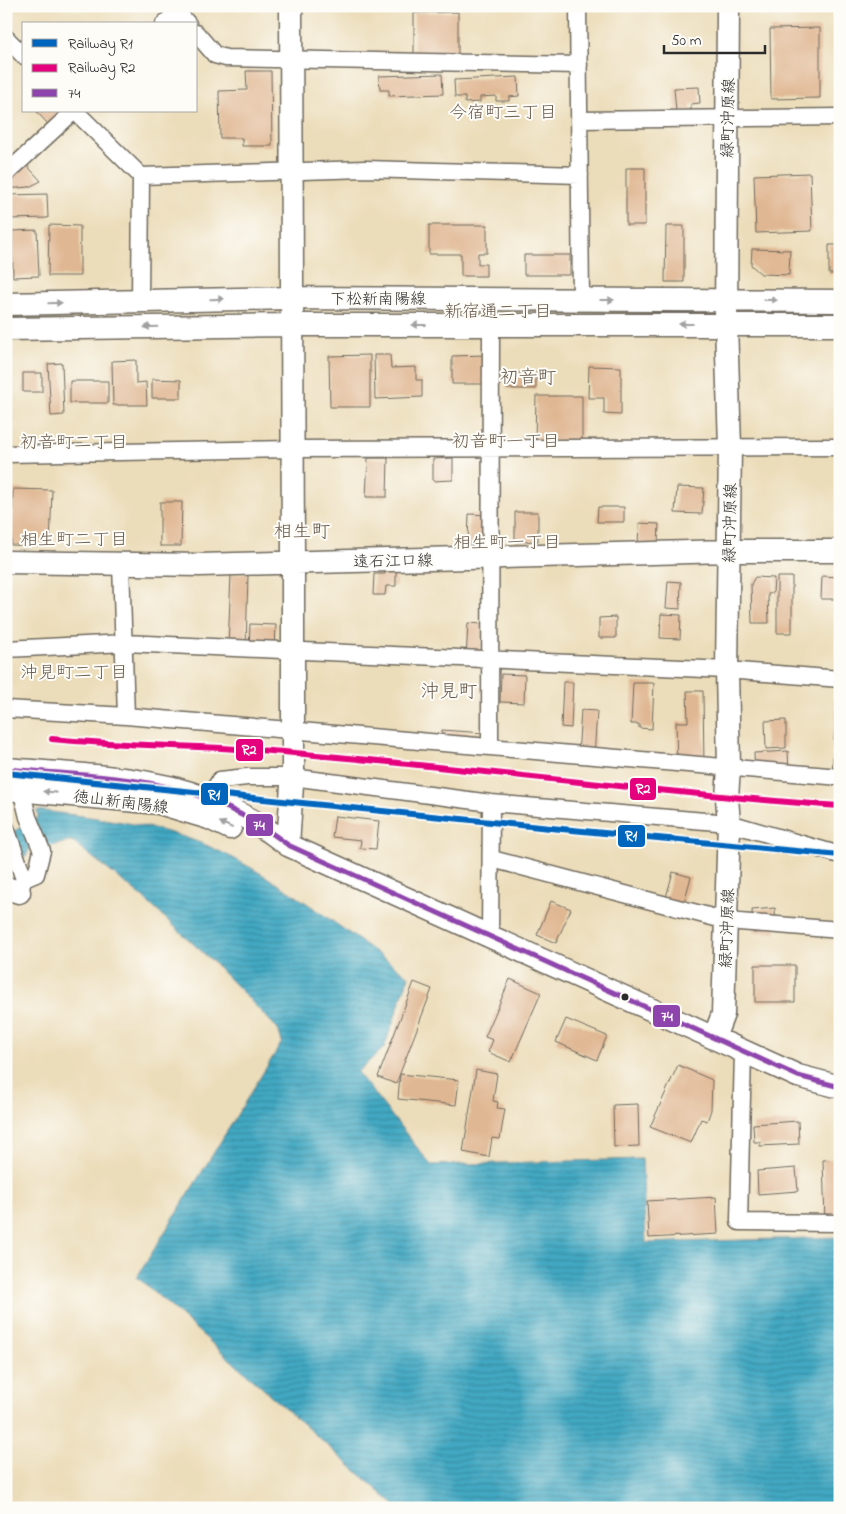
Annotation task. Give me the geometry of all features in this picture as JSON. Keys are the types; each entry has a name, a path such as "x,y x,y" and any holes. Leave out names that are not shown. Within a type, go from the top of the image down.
{"main road":[{"path":"288,845 292,777 294,561 291,170 293,60 291,6"},
{"name":"緑町沖原線","path":"714,1038 723,1014 729,823 727,798 729,767 728,551 730,446 726,324 728,6"},
{"name":"下松新南陽線","path":"6,304 292,298 840,301"},
{"name":"下松新南陽線","path":"6,329 292,325 840,325"},
{"name":"遠石江口線","path":"6,562 200,565 294,561 491,559 728,551 840,551"},
{"name":"徳山新南陽線","path":"6,769 154,783 207,800 262,825 288,845 490,937 798,1076 840,1087"},
{"name":"徳山新南陽線","path":"14,789 159,803 210,818 254,839 288,845"}],"street":[{"path":"578,6 581,300"},
{"path":"167,22 179,14"},
{"path":"198,35 215,55 220,56 293,60 579,65"},
{"path":"6,38 22,54"},
{"path":"6,174 74,112"},
{"path":"76,112 141,176 140,301"},
{"path":"579,120 726,120 840,117"},
{"path":"141,176 365,169 580,175"},
{"path":"490,747 491,326"},
{"path":"6,454 293,449 840,446"},
{"path":"121,564 126,716"},
{"path":"6,650 125,643 728,670 840,679"},
{"path":"6,709 126,716 292,732 840,777"},
{"path":"207,800 220,780 248,777 292,777 492,803 729,823 840,855"},
{"path":"14,789 42,851 36,874 16,886"},
{"path":"490,937 492,803"},
{"path":"7,830 19,862 16,886"},
{"path":"492,859 726,921 840,930"},
{"path":"743,1051 739,1222 840,1223"}],"water":[{"path":"37,810 145,827 188,838 208,846 234,858 286,889 409,976 384,1048 357,1072 431,1165 642,1159 646,1243 840,1237 840,1508 398,1508 137,1277 282,1042 278,1029 211,960 141,896 72,841 51,846 31,846 26,856 6,862 9,838 16,830 38,818"}],"building":[{"path":"458,12 458,54 414,54 414,13"},
{"path":"820,28 820,98 771,99 770,29"},
{"path":"246,71 271,71 272,146 242,146 242,138 220,138 219,91 247,90"},
{"path":"442,74 443,94 389,96 389,90 380,90 379,76"},
{"path":"518,77 519,96 509,97 509,101 496,101 496,96 480,97 480,102 465,103 465,97 455,97 454,80"},
{"path":"699,87 700,103 691,104 691,110 676,111 674,88"},
{"path":"37,112 56,112 59,114 48,124"},
{"path":"22,160 41,181 29,187 6,189 6,174"},
{"path":"626,168 645,168 645,225 626,225"},
{"path":"810,173 812,231 756,233 754,175"},
{"path":"47,194 48,218 9,219 8,195"},
{"path":"49,225 80,226 80,276 48,276"},
{"path":"429,225 487,225 487,253 478,253 478,264 486,264 486,276 461,276 461,254 429,254"},
{"path":"666,226 684,226 684,282 665,282"},
{"path":"37,230 39,276 13,277 12,231"},
{"path":"829,245 840,245 840,274 829,274"},
{"path":"752,249 790,250 789,275 761,274 751,265"},
{"path":"524,255 570,255 570,275 524,275"},
{"path":"370,355 370,407 330,407 329,356"},
{"path":"374,355 390,355 391,368 416,367 416,380 422,380 422,397 375,399"},
{"path":"485,355 485,384 452,384 452,356"},
{"path":"136,360 136,383 146,382 147,405 113,405 112,361"},
{"path":"62,363 64,415 51,416 48,364"},
{"path":"589,366 621,367 621,415 604,414 604,398 588,398"},
{"path":"23,373 42,373 42,392 23,392"},
{"path":"507,373 536,373 536,389 507,389"},
{"path":"152,379 181,380 181,398 152,398"},
{"path":"70,381 108,381 108,403 70,403"},
{"path":"536,396 582,396 582,441 535,441"},
{"path":"368,458 388,458 387,497 366,497"},
{"path":"453,458 453,480 433,481 433,459"},
{"path":"677,487 704,488 702,514 675,513"},
{"path":"13,489 52,490 50,546 11,545"},
{"path":"160,502 182,502 181,546 160,546"},
{"path":"598,507 624,507 624,522 597,522"},
{"path":"515,512 538,512 538,541 515,542"},
{"path":"469,514 487,515 486,544 468,543"},
{"path":"639,523 659,524 658,544 638,544"},
{"path":"385,570 396,571 396,586 386,586 385,595 373,595 374,574 385,574"},
{"path":"231,574 248,574 246,648 228,647"},
{"path":"822,576 840,577 840,599 821,599"},
{"path":"755,577 774,578 773,593 768,594 769,623 752,623 751,584"},
{"path":"777,577 792,577 792,633 777,633"},
{"path":"668,581 681,582 680,609 666,608"},
{"path":"661,614 681,615 680,639 660,638"},
{"path":"616,617 616,638 599,638 599,618"},
{"path":"468,623 483,624 481,660 466,659"},
{"path":"250,624 276,625 275,650 249,650"},
{"path":"501,674 525,675 524,703 500,702"},
{"path":"563,682 573,682 571,728 561,727"},
{"path":"633,683 654,683 652,729 639,728 639,724 631,724"},
{"path":"687,691 703,691 704,767 677,768 676,722 688,722"},
{"path":"836,701 840,702 840,778 832,777"},
{"path":"581,710 597,711 594,757 578,756"},
{"path":"786,720 786,748 766,749 765,721"},
{"path":"442,730 484,733 483,750 440,747"},
{"path":"788,751 789,773 755,775 754,753"},
{"path":"335,816 379,821 376,849 360,848 361,840 332,837"},
{"path":"673,872 691,877 681,913 663,908"},
{"path":"551,901 571,909 556,943 537,935"},
{"path":"775,908 776,932 753,933 752,910"},
{"path":"755,965 795,965 795,1002 755,1002"},
{"path":"510,979 541,993 511,1062 488,1052 493,1040 485,1037"},
{"path":"414,982 432,989 396,1084 378,1077"},
{"path":"566,1019 607,1036 597,1060 556,1042"},
{"path":"678,1065 712,1080 711,1110 707,1121 701,1119 691,1143 650,1127"},
{"path":"476,1070 497,1074 493,1101 498,1102 497,1108 505,1109 500,1139 492,1138 489,1157 463,1152"},
{"path":"400,1074 459,1080 456,1105 398,1099"},
{"path":"638,1104 639,1146 614,1147 613,1105"},
{"path":"798,1121 799,1144 760,1146 760,1142 754,1142 753,1124"},
{"path":"840,1159 840,1223 825,1223 823,1160"},
{"path":"796,1168 798,1191 758,1194 757,1171"},
{"path":"716,1197 718,1234 649,1238 647,1201"}],"rail line":[{"name":"R2","path":"52,739 264,750 771,801 840,806"},
{"name":"R1","path":"6,773 840,855"}],"transit line":[{"name":"74","path":"6,769 118,778 172,788 208,799 258,824 288,845 798,1076 840,1087"}],"district":[{"name":"今宿町三丁目","path":"503,112"},
{"name":"新宿通二丁目","path":"498,311"},
{"name":"初音町","path":"528,376"},
{"name":"初音町一丁目","path":"506,441"},
{"name":"初音町二丁目","path":"74,442"},
{"name":"相生町","path":"302,530"},
{"name":"相生町二丁目","path":"74,539"},
{"name":"相生町一丁目","path":"507,542"},
{"name":"沖見町二丁目","path":"74,672"},
{"name":"沖見町","path":"449,690"}]}
